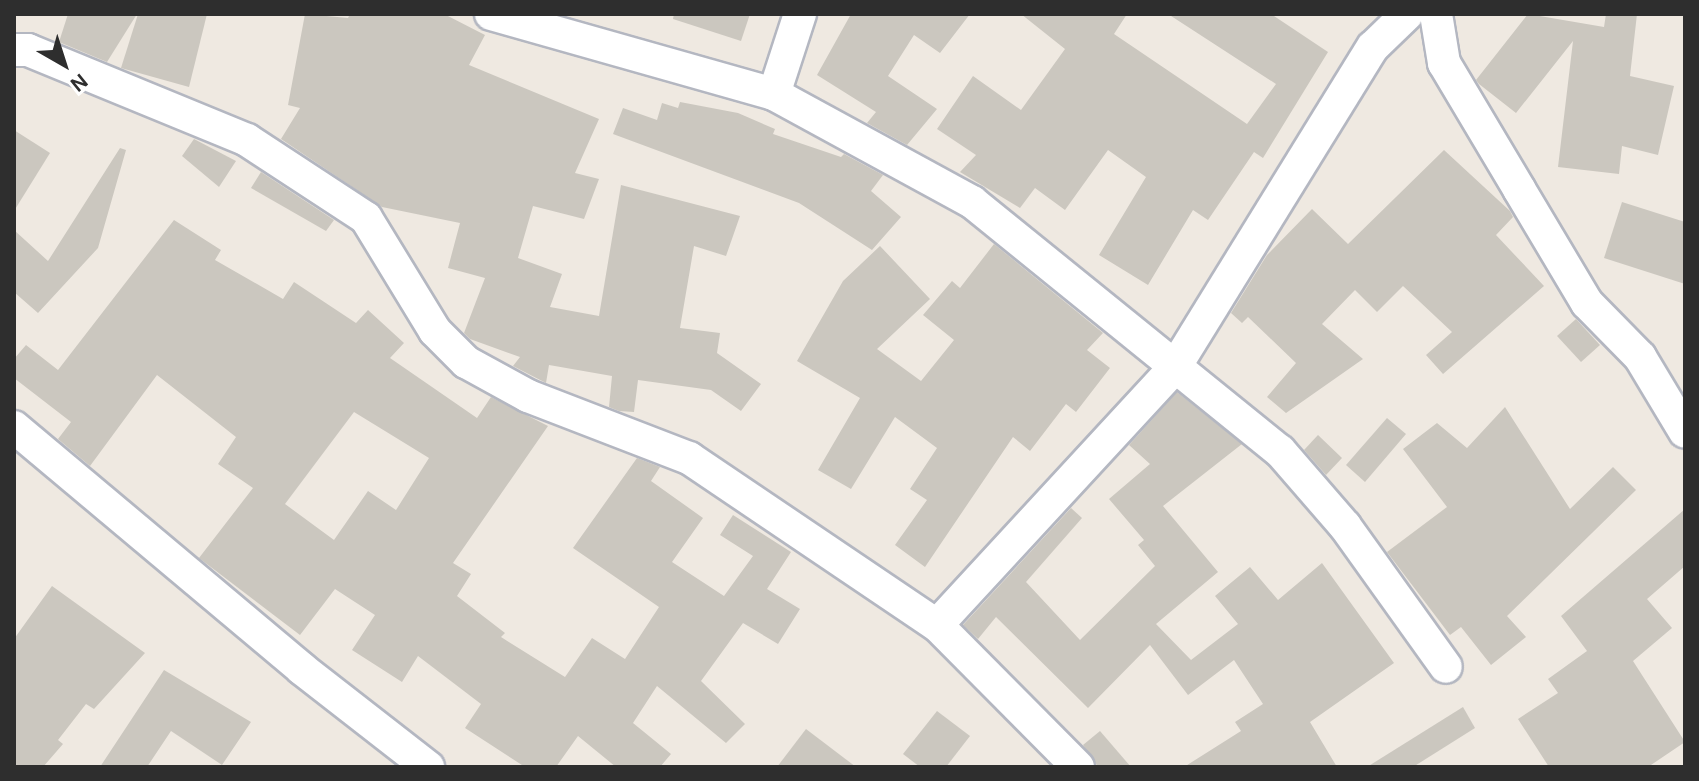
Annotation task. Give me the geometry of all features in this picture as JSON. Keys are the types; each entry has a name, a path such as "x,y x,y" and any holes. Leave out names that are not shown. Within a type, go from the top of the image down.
{"street":[{"path":"491,14 774,94 972,202 1280,451 1345,526 1446,667"},
{"path":"774,94 800,14"},
{"path":"937,625 1175,367 1373,47 1407,14"},
{"path":"1436,14 1444,63 1526,201 1587,303 1640,357 1685,432"},
{"path":"14,50 28,50 247,140 366,218 435,331 466,362 528,396 689,458 937,625 1078,767"},
{"path":"14,427 302,669 428,767"}],"building":[{"path":"68,14 137,14 107,62 59,42"},
{"path":"138,14 207,14 189,87 121,68"},
{"path":"305,14 348,18 350,14 444,14 485,35 469,65 599,119 575,173 599,179 584,219 533,206 518,258 562,274 550,307 599,316 621,185 740,216 726,256 694,246 680,328 720,333 717,353 761,384 741,411 711,390 638,380 634,412 619,411 609,407 612,376 549,365 546,383 513,366 520,357 470,339 464,333 485,278 448,268 460,223 382,207 281,139 300,108 288,105"},
{"path":"674,14 750,14 741,41 673,19"},
{"path":"851,14 970,14 940,53 914,35 888,76 937,109 907,145 867,123 876,112 817,75"},
{"path":"1021,14 1127,14 1114,34 1247,124 1276,84 1168,14 1271,14 1328,52 1263,158 1254,152 1208,220 1193,210 1148,285 1099,255 1146,177 1108,150 1065,210 1035,188 1020,208 960,172 976,155 937,129 973,76 1021,110 1065,49"},
{"path":"1528,14 1604,27 1606,14 1637,14 1630,76 1674,86 1658,155 1622,146 1619,174 1558,167 1573,41 1516,113 1479,84 1476,80"},
{"path":"680,102 738,113 775,129 773,134 841,157 844,154 883,175 871,191 901,217 872,250 799,203 613,134 623,108 657,120 662,103 678,108"},
{"path":"14,130 50,153 14,211"},
{"path":"194,139 236,161 219,187 182,156"},
{"path":"120,148 126,150 98,248 38,313 14,292 14,230 48,261"},
{"path":"1444,150 1510,211 1513,217 1496,235 1544,286 1443,374 1426,355 1452,332 1403,286 1377,312 1355,290 1322,324 1363,359 1286,413 1267,397 1296,363 1248,317 1242,323 1231,313 1267,255 1312,209 1348,244"},
{"path":"261,172 334,220 326,231 251,188"},
{"path":"1622,202 1685,222 1685,284 1604,258"},
{"path":"174,220 221,250 215,260 283,299 294,282 356,323 368,310 404,343 390,358 477,418 491,397 548,426 453,563 471,574 457,596 505,633 501,637 565,677 592,638 625,659 659,607 573,548 637,458 660,467 651,481 703,518 672,562 724,596 753,556 720,535 733,515 791,552 767,589 800,609 778,644 743,623 701,681 745,724 726,743 657,686 633,723 671,754 660,767 616,767 578,736 556,767 525,767 465,728 481,704 418,656 402,682 352,650 375,615 335,589 300,635 199,558 253,488 218,464 236,437 157,375 90,466 58,439 71,422 14,378 14,359 26,345 58,370","holes":["354,412 429,458 396,510 368,491 334,540 285,504"]},
{"path":"994,244 1103,333 1087,350 1110,368 1076,412 1066,404 1030,451 1013,437 925,567 895,545 927,500 910,489 937,448 895,417 851,489 818,470 860,398 797,361 843,281 880,246 930,299 877,349 921,381 954,340 923,315 952,281 960,288"},
{"path":"1576,319 1600,345 1581,362 1557,336"},
{"path":"1177,392 1242,444 1163,506 1218,572 1156,624 1191,660 1238,624 1215,596 1250,567 1278,600 1322,563 1394,663 1310,722 1337,767 1184,767 1241,731 1235,722 1263,704 1234,660 1188,695 1150,645 1088,708 996,617 978,639 963,625 1071,508 1082,518 1026,582 1080,640 1155,566 1138,545 1144,540 1109,499 1150,464 1129,445"},
{"path":"1505,407 1570,509 1613,467 1636,490 1507,616 1526,637 1491,665 1461,627 1450,635 1387,552 1447,507 1403,449 1437,423 1467,448"},
{"path":"1387,418 1406,434 1365,482 1346,465"},
{"path":"1318,435 1342,458 1326,475 1304,450"},
{"path":"1685,509 1685,566 1647,599 1672,628 1633,661 1685,742 1648,767 1549,767 1518,719 1558,693 1548,679 1587,651 1561,616"},
{"path":"52,586 145,653 94,709 86,704 58,740 63,744 43,767 14,767 14,639"},
{"path":"164,670 251,722 222,765 171,731 147,767 100,767"},
{"path":"1463,707 1475,728 1413,767 1367,767"},
{"path":"937,711 970,736 946,767 920,767 903,754"},
{"path":"806,729 856,767 777,767"},
{"path":"1100,731 1131,767 1098,767 1083,745"}]}
